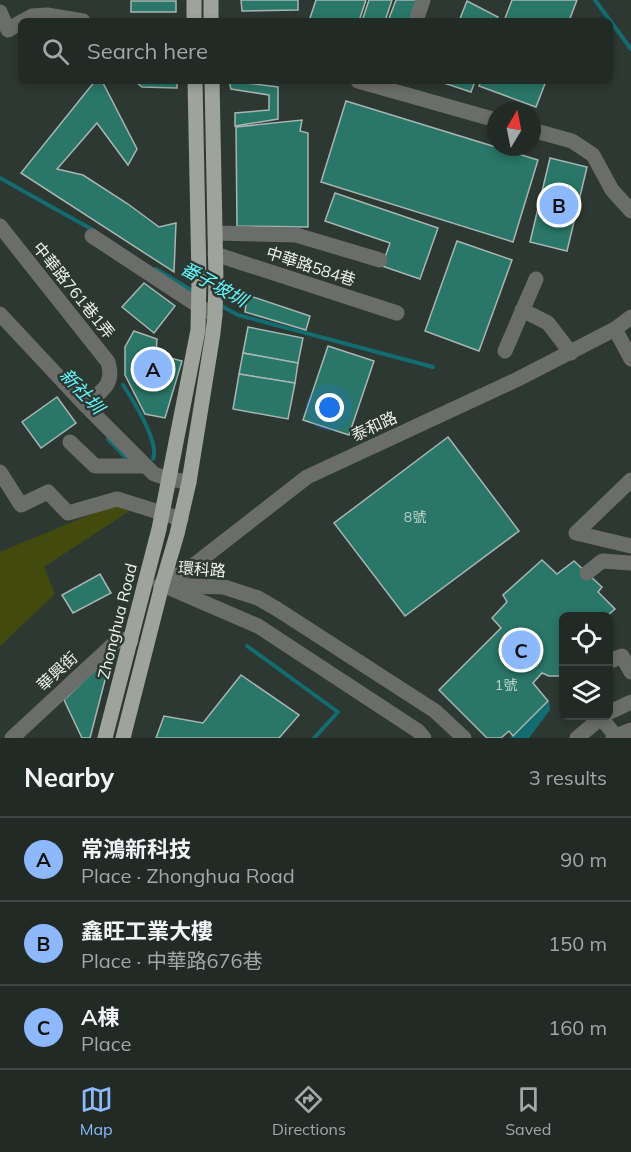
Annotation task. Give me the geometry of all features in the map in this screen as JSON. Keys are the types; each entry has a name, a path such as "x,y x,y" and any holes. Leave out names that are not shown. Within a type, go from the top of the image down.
{"main road":[{"path":"194,0 194,18"},
{"path":"211,0 211,18"},
{"path":"169,479 198,330 200,307 195,84"},
{"path":"123,738 189,483 216,315 212,84"},
{"name":"Zhonghua Road","path":"105,738 131,641 169,479"}],"street":[{"path":"417,18 423,0"},
{"path":"0,12 13,28"},
{"path":"29,18 47,12 71,18"},
{"path":"393,86 487,117"},
{"path":"541,132 572,141 593,155 612,189 631,212"},
{"name":"中華路761巷1弄","path":"0,226 108,362 111,372 108,386 85,405"},
{"path":"215,233 296,235 380,260"},
{"path":"92,236 200,307 216,315"},
{"name":"中華路584巷","path":"215,254 397,313"},
{"path":"505,351 536,279"},
{"path":"522,310 548,323 570,353"},
{"path":"0,314 145,466 154,474 189,483"},
{"path":"626,324 631,359"},
{"name":"泰和路","path":"162,585 194,565 308,477 518,379 626,324"},
{"path":"70,442 95,466 145,466"},
{"path":"0,472 21,505 48,492 68,513 117,499 181,519"},
{"path":"631,480 576,533 631,546"},
{"path":"587,573 602,561 631,563"},
{"path":"145,582 162,585"},
{"name":"環科路","path":"162,585 224,587 258,598 435,711 464,738"},
{"name":"環科路","path":"162,585 258,626 418,731 424,738"},
{"path":"295,650 308,629"},
{"name":"華興街","path":"12,738 119,639 131,641"},
{"path":"620,654 631,672"},
{"path":"613,710 631,702"},
{"path":"577,738 597,720"},
{"path":"606,720 614,737 631,730"}],"green space":[{"path":"118,503 131,510 44,567 55,594 0,646 0,552"}],"water":[{"path":"549,701 550,710 529,738 510,738"}],"building":[{"path":"241,0 298,0 298,10 242,11"},
{"path":"316,0 366,0 360,18 310,18"},
{"path":"369,0 392,0 386,18 363,18"},
{"path":"396,0 419,0 412,18 389,18"},
{"path":"512,0 577,0 570,18 505,18"},
{"path":"131,1 176,1 176,12 131,12"},
{"path":"467,1 498,17 498,18 460,18"},
{"path":"93,84 104,84 137,149 128,165 97,123 57,169 83,175 159,227 176,223 174,272 21,173"},
{"path":"138,84 177,84 177,88 142,87"},
{"path":"230,84 278,87 278,119 235,126 235,113 269,110 269,95 231,89"},
{"path":"447,84 474,84 471,92"},
{"path":"480,84 545,84 538,102 522,102 479,86"},
{"path":"346,101 487,144 487,156 525,156 538,160 513,242 321,182"},
{"path":"302,120 300,131 308,133 308,227 237,226 236,127"},
{"path":"550,158 587,167 567,251 530,242"},
{"path":"335,193 438,228 420,279 382,266 390,243 325,221"},
{"path":"457,241 512,260 479,351 425,331"},
{"path":"144,283 175,306 154,333 122,307"},
{"path":"247,295 310,316 306,330 245,312"},
{"path":"248,327 303,338 298,363 243,353"},
{"path":"134,331 157,339 156,354 182,361 165,418 145,414 125,375 125,347"},
{"path":"328,346 374,361 349,435 303,420"},
{"path":"243,353 298,363 295,383 239,374"},
{"path":"239,374 295,383 288,419 233,409"},
{"path":"57,397 76,423 41,448 22,422"},
{"path":"448,437 519,531 405,616 334,523"},
{"path":"542,560 557,574 574,561 602,587 598,592 615,609 612,612 559,612 559,676 542,673 533,683 548,701 513,736 509,731 501,738 487,738 439,690 501,628 492,618 507,602 503,595"},
{"path":"100,574 111,593 73,613 62,595"},
{"path":"112,653 90,738 82,738 64,700"},
{"path":"241,675 299,715 279,738 156,738 164,716 203,723"}],"waterway":[{"path":"595,0 608,18"},
{"path":"613,24 631,49"},
{"name":"番子坡圳","path":"0,178 93,230"},
{"name":"番子坡圳","path":"156,269 196,293"},
{"name":"番子坡圳","path":"218,304 238,315 433,367"},
{"path":"123,385 149,433 153,443 153,459"},
{"name":"新社圳","path":"108,439 130,462"},
{"name":"新社圳","path":"247,646 338,712 314,738"}],"place":[{"name":"鑫旺工業大樓","path":"559,205"},
{"name":"常鴻新科技","path":"153,369"},
{"name":"A棟","path":"521,650"}]}
